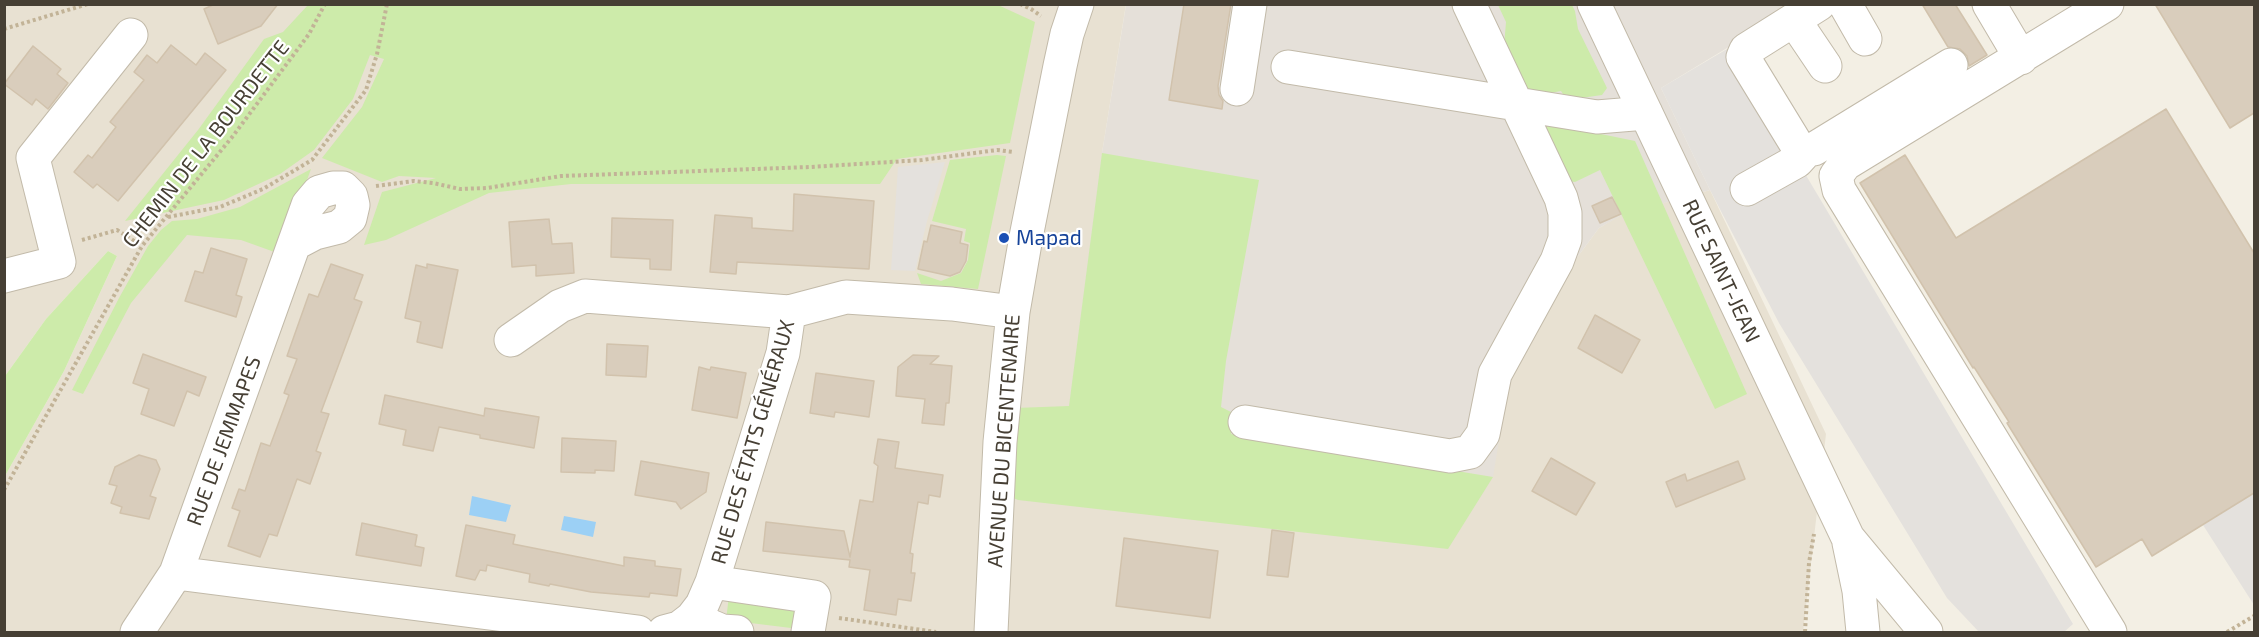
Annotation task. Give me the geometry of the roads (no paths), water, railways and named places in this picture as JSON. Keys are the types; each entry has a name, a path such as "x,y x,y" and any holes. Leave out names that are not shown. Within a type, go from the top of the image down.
{"street":[{"path":"1237,89 1250,4"},
{"path":"1245,422 1450,456 1470,452 1483,434 1495,375 1557,261 1565,240 1565,213 1561,198 1469,4"},
{"name":"RUE SAINT-JEAN","path":"1594,4 1848,538 1859,591 1863,633"},
{"path":"1845,4 1865,39"},
{"path":"1989,4 2021,58"},
{"path":"2108,4 1845,165 1836,176 1839,190 2110,633"},
{"name":"AVENUE DU BICENTENAIRE","path":"991,633 1005,377 1026,237 1067,34 1065,8"},
{"path":"1825,66 1806,12 1746,50 1743,57 1798,147 1807,150 1814,149 1951,65"},
{"path":"4,276 59,262 33,158 131,35"},
{"path":"1288,67 1597,117 1646,114"},
{"path":"1747,189 1797,161 1807,150"},
{"name":"RUE DE JEMMAPES","path":"137,633 176,573 308,205 319,192 333,188 343,189"},
{"path":"511,340 560,306 585,296 789,312"},
{"name":"RUE DES ÉTATS GÉNÉRAUX","path":"678,625 702,605 712,582 783,353 789,312 846,297 952,303 1013,312"},
{"name":"RUE SAINT-JEAN","path":"1848,538 1926,633"},
{"path":"176,573 639,633"},
{"name":"RUE DES ÉTATS GÉNÉRAUX","path":"712,582 814,597 810,623"},
{"name":"RUE DES ÉTATS GÉNÉRAUX","path":"678,625 737,633"}],"water":[{"path":"472,496 511,505 506,522 469,515"},
{"path":"564,516 596,522 593,537 561,530"}],"place":[{"name":"Mapad","path":"1004,238"}]}
